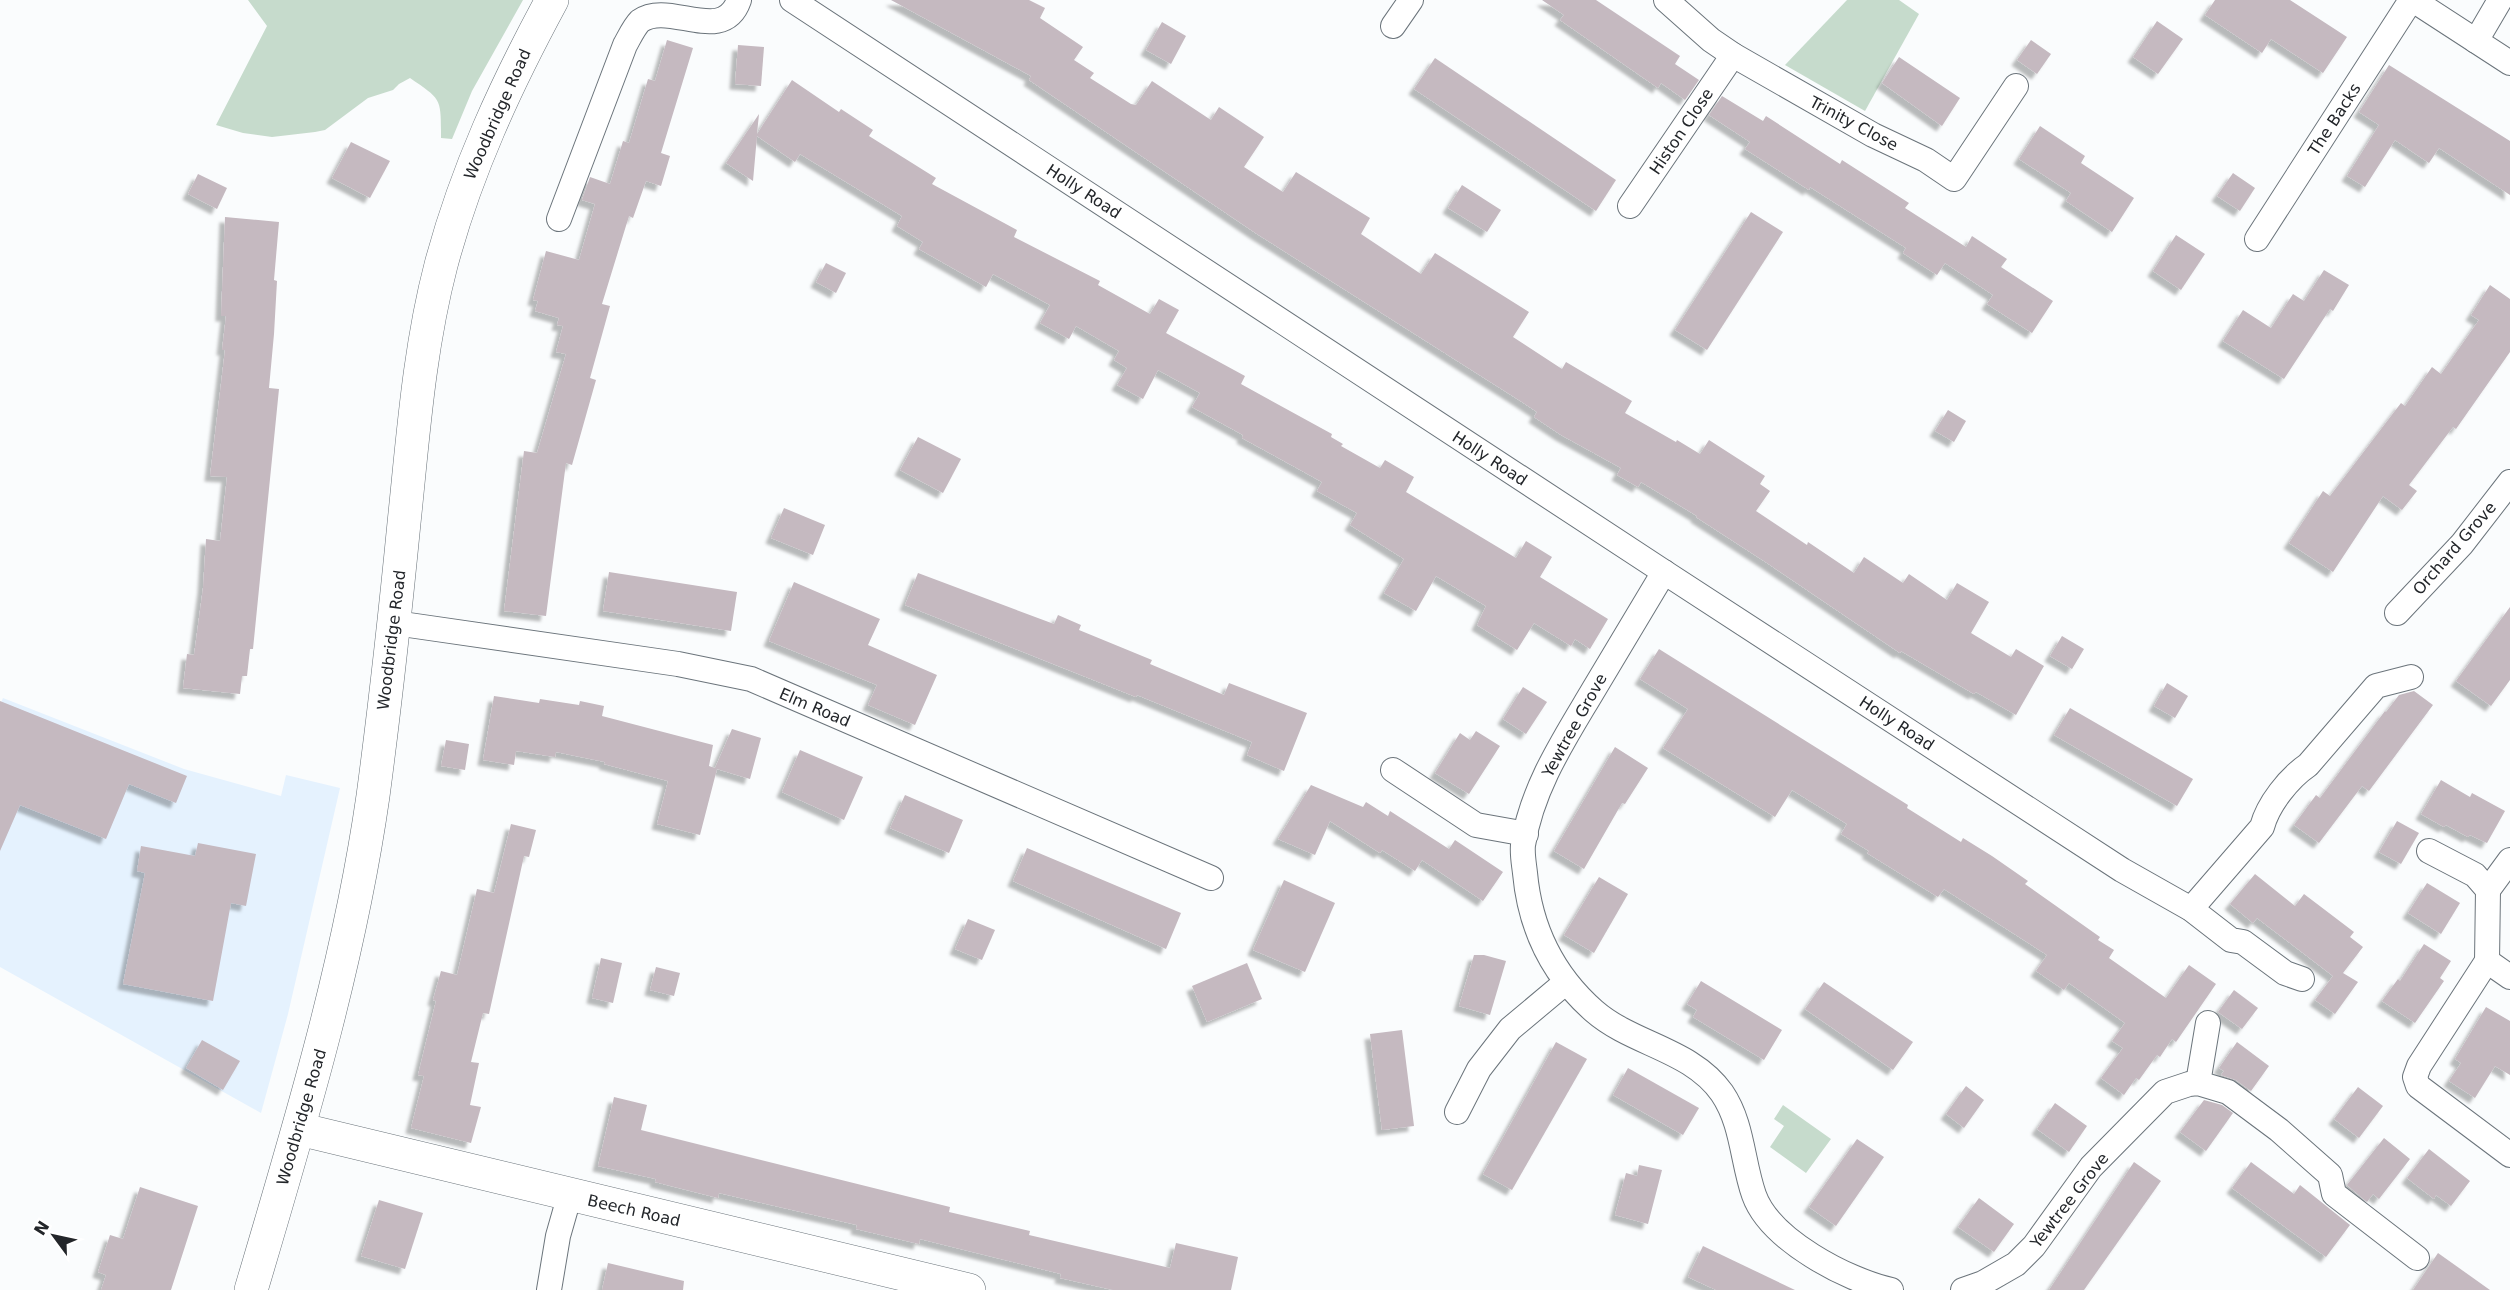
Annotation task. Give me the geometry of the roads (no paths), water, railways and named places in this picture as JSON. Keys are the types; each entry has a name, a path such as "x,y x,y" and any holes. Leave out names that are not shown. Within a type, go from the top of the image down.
{"main road":[{"name":"Woodbridge Road","path":"251,1290 299,1129 343,952 360,868 372,800 395,623 417,400 440,267 454,218 482,141 552,0"},
{"name":"Beech Road","path":"299,1129 969,1290"}],"street":[{"path":"559,219 625,45 640,21 658,12 674,12 711,20 726,17 735,11 739,0"},
{"name":"Holly Road","path":"792,0 1664,573 2122,870 2191,909 2230,940 2243,942 2285,973 2302,979"},
{"path":"1393,26 1411,0"},
{"name":"Trinity Close","path":"1666,0 1733,55 1873,135 1926,160 1954,179 2016,86"},
{"path":"2412,0 2510,63"},
{"name":"The Backs","path":"2257,239 2412,0"},
{"path":"2476,41 2500,0"},
{"name":"Histon Close","path":"1629,206 1733,55"},
{"name":"Orchard Grove","path":"2397,613 2462,544 2510,482"},
{"name":"Yewtree Grove","path":"1664,573 1548,768 1532,808 1523,847 1526,888 1534,925 1565,983 1610,1023 1683,1059 1718,1087 1735,1117 1754,1194 1770,1224 1785,1237 1847,1275 1869,1285 1891,1290"},
{"name":"Elm Road","path":"395,623 678,664 751,679 1211,878"},
{"path":"2191,909 2262,827 2266,812 2299,771 2308,765 2376,686 2411,677"},
{"path":"1393,770 1476,825 1526,834"},
{"path":"2429,851 2475,876 2488,890"},
{"path":"2510,860 2488,890 2487,961 2419,1066 2415,1077 2418,1086 2428,1096 2510,1155"},
{"path":"2487,961 2510,977"},
{"path":"1456,1112 1479,1069 1510,1029 1565,983"},
{"path":"2208,1023 2198,1083 2228,1092 2278,1130 2330,1175 2334,1194 2417,1258"},
{"name":"Yewtree Grove","path":"1963,1290 1983,1283 2016,1264 2034,1246 2091,1167 2165,1092 2198,1083"},
{"path":"549,1290 558,1236 570,1194"}]}
